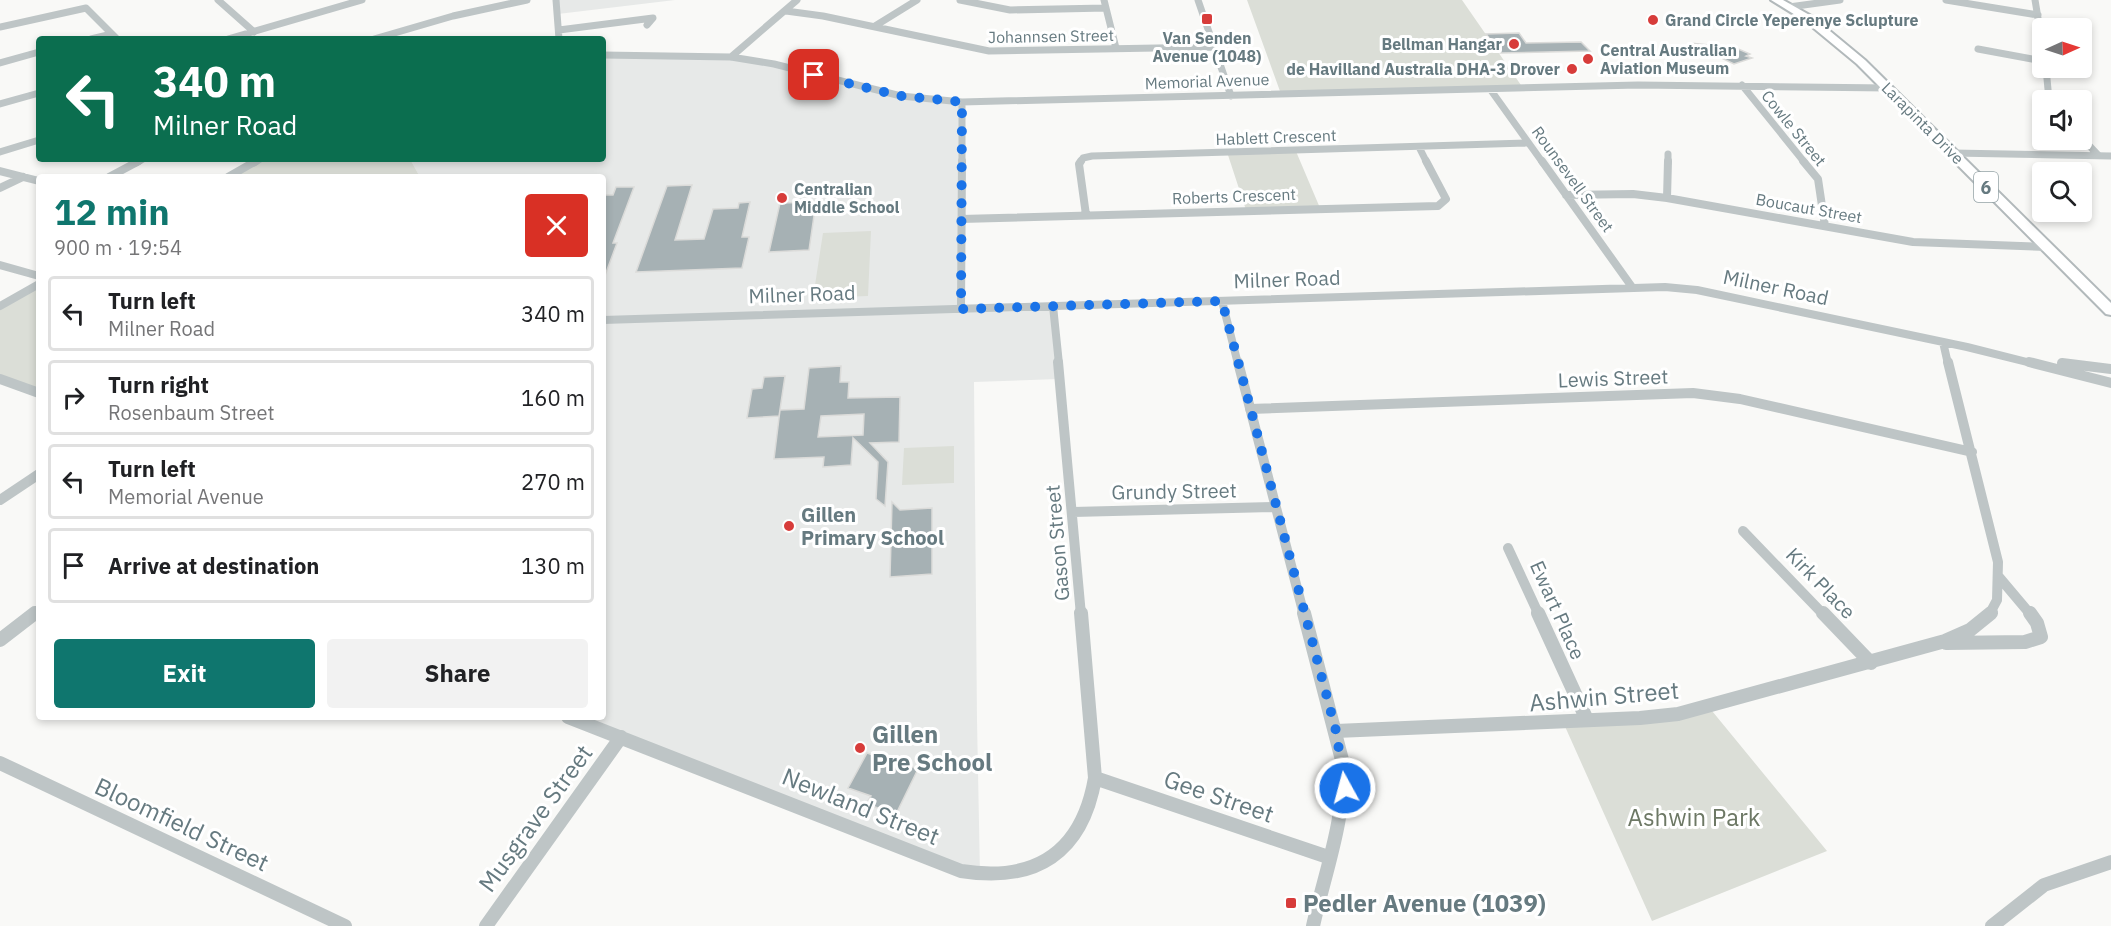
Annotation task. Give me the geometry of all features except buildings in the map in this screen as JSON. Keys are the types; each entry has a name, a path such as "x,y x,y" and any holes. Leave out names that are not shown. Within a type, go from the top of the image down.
{"main road":[{"name":"Larapinta Drive","path":"1776,0 1842,44 2111,311"},
{"name":"Larapinta Drive","path":"2084,284 2111,316"}],"street":[{"path":"218,0 254,32"},
{"path":"239,36 362,0"},
{"path":"384,36 464,13 527,0"},
{"path":"556,0 559,36"},
{"path":"732,57 797,0"},
{"path":"875,26 917,0"},
{"path":"960,0 1010,10 1106,8"},
{"path":"1104,0 1116,48"},
{"path":"1198,0 1231,96"},
{"path":"1789,7 1839,0"},
{"path":"1946,0 2038,15"},
{"path":"2035,0 2038,18"},
{"path":"0,27 86,8 115,36"},
{"name":"Johannsen Street","path":"786,11 875,26 978,50 1213,47"},
{"path":"559,30 653,18 647,26"},
{"path":"1978,49 2032,59"},
{"path":"0,63 36,53"},
{"name":"Memorial Avenue","path":"606,55 732,57 774,64 901,96 962,102 1742,85 1888,88"},
{"name":"Cowle Street","path":"1742,85 1818,178 1825,226"},
{"name":"Rounsevell Street","path":"1490,89 1632,287"},
{"path":"0,104 36,94"},
{"path":"961,309 962,102"},
{"path":"0,152 36,141"},
{"name":"Hablett Crescent","path":"1086,215 1079,164 1083,158 1092,156 1528,143"},
{"name":"Roberts Crescent","path":"961,219 1438,206 1446,200 1419,147"},
{"path":"2092,149 2098,155"},
{"path":"1953,153 2111,156"},
{"path":"1667,198 1668,154"},
{"path":"115,174 137,162"},
{"path":"233,174 255,162"},
{"path":"0,171 36,180"},
{"path":"0,188 23,177"},
{"name":"Boucaut Street","path":"1566,195 1632,194 1667,198 1913,242 2047,247"},
{"path":"0,265 36,275"},
{"path":"0,306 36,286"},
{"name":"Milner Road","path":"606,320 1665,287 1697,290 1967,347 2111,383"},
{"path":"1222,301 1336,731 1345,788 1343,810 1313,926"},
{"name":"Gason Street","path":"1053,306 1095,778"},
{"name":"Ashwin Street","path":"1336,731 1640,718 1678,714 1870,663 1938,643 1970,630 1991,613 1997,600 1998,562 1943,342"},
{"name":"Milner Road","path":"1967,347 2111,369"},
{"path":"0,379 36,392"},
{"name":"Lewis Street","path":"1250,409 1693,393 1740,399 1972,452"},
{"path":"0,500 36,476"},
{"name":"Grundy Street","path":"1073,512 1275,507"},
{"name":"Kirk Place","path":"1743,531 1870,663"},
{"name":"Ewart Place","path":"1508,548 1587,720"},
{"name":"Ashwin Street","path":"1938,643 2025,642 2041,637 2042,633 2037,623 1999,577"},
{"path":"0,640 36,612"},
{"name":"Newland Street","path":"576,720 961,871 980,875 1014,873 1045,862 1063,848 1080,828 1090,803 1095,778"},
{"name":"Musgrave Street","path":"486,926 621,737"},
{"name":"Bloomfield Street","path":"0,764 345,926"},
{"name":"Gee Street","path":"1095,778 1329,857"},
{"path":"1992,926 2044,885 2111,862"}],"shaded area":[{"path":"556,0 675,0 558,14"},
{"path":"606,55 731,57 901,96 962,102 961,308 1053,306 1059,379 974,382 980,875 576,720 606,720 606,174 418,174 412,162 606,162"}],"green space":[{"path":"1247,0 1462,0 1523,88 1281,94"},
{"path":"1295,149 1320,208 1246,210 1227,152"},
{"path":"255,162 412,162 418,174 233,174"},
{"path":"871,231 868,296 813,298 823,233"},
{"path":"36,286 36,392 0,379 0,306"},
{"path":"954,446 954,483 902,485 904,448"},
{"name":"Ashwin Park","path":"1708,706 1827,851 1652,921 1563,722"}],"place":[{"name":"Van Senden Avenue (1048)","path":"1207,19"},
{"name":"Grand Circle Yeperenye Sclupture","path":"1653,20"},
{"name":"Bellman Hangar","path":"1514,44"},
{"name":"Central Australian Aviation Museum","path":"1588,59"},
{"name":"de Havilland Australia DHA-3 Drover","path":"1572,69"},
{"name":"Centralian Middle School","path":"782,198"},
{"name":"Gillen Primary School","path":"789,526"},
{"name":"Gillen Pre School","path":"860,748"},
{"name":"Pedler Avenue (1039)","path":"1291,903"}],"route":[{"path":"814,75 901,96 962,102 961,309 1222,301 1336,731 1345,788"}]}
